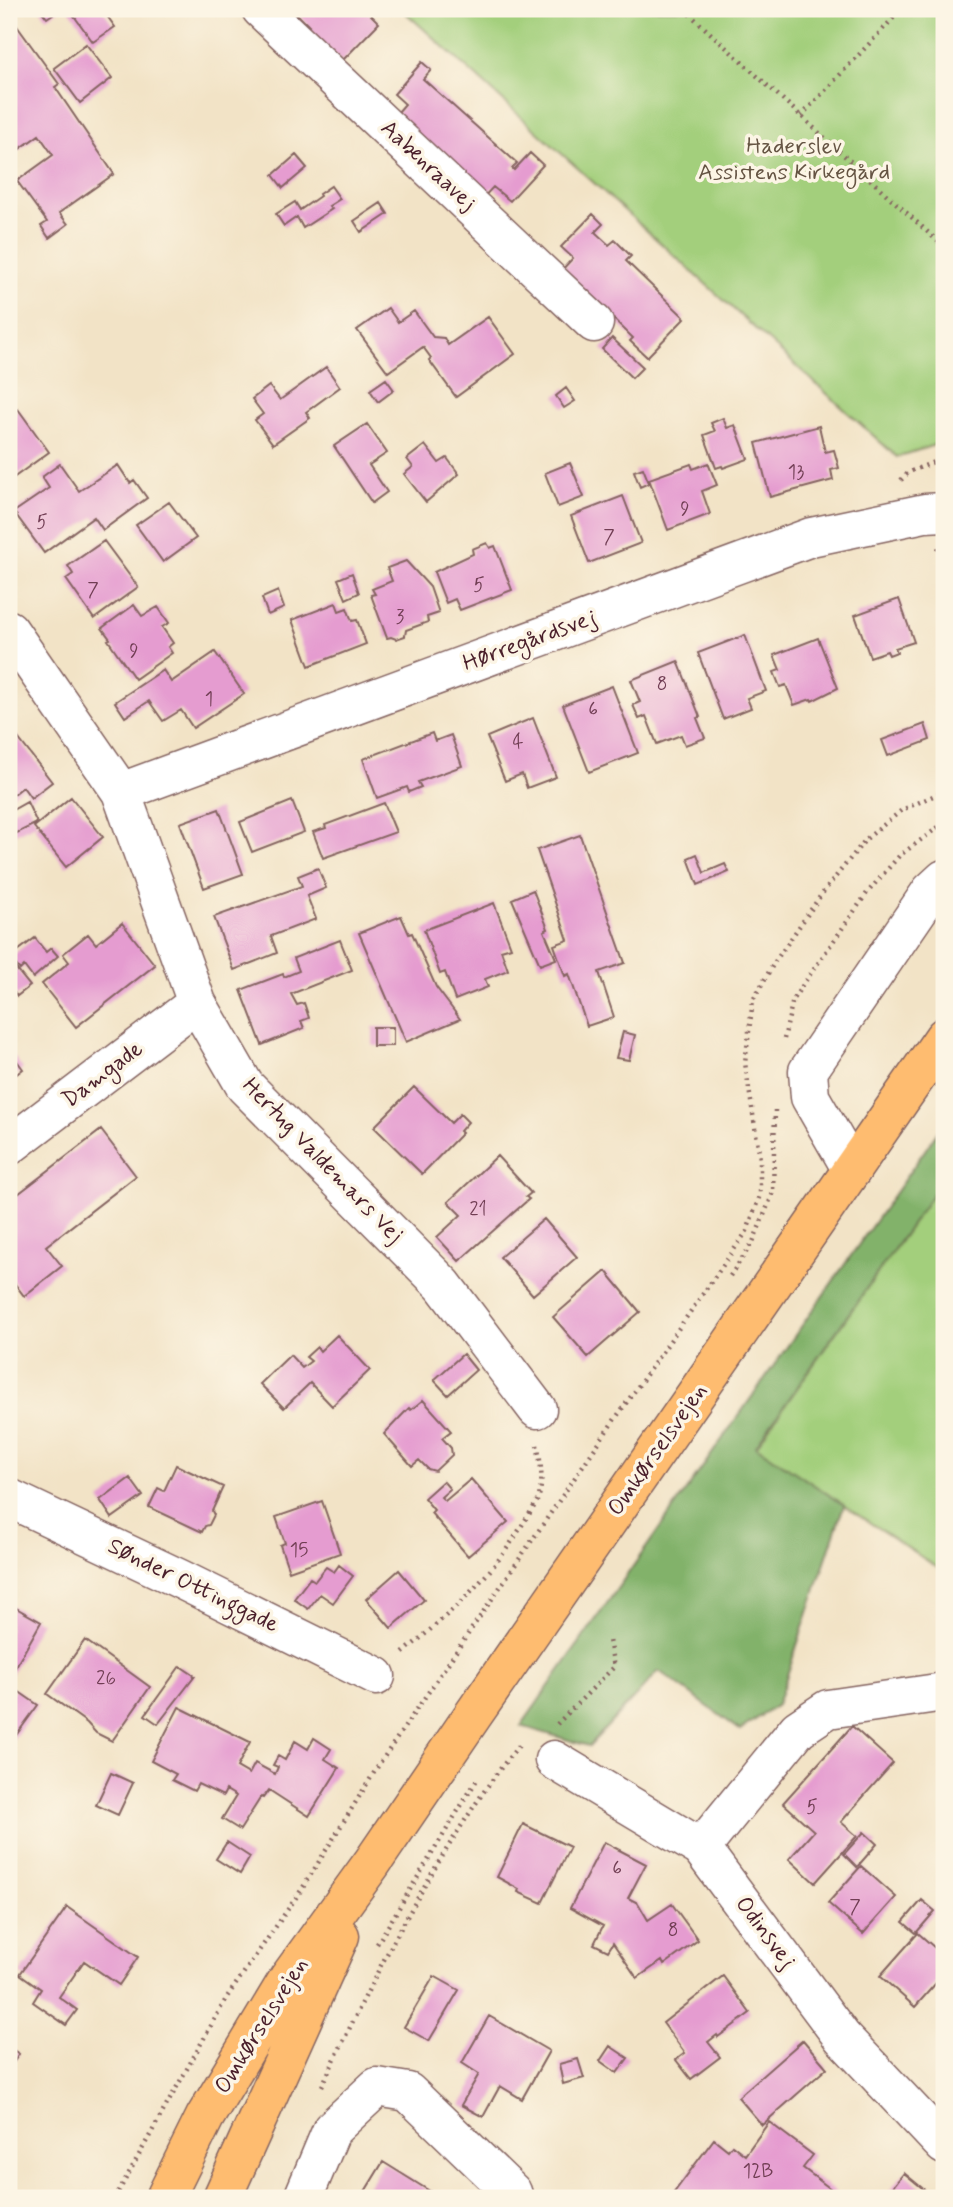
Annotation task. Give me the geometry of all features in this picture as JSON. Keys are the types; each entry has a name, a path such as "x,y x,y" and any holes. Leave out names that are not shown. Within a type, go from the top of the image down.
{"main road":[{"name":"Omkørselsvejen","path":"165,2198 205,2117 288,1979 372,1863 944,1037"},
{"name":"Omkørselsvejen","path":"222,2198 372,1863"}],"street":[{"name":"Aabenraavej","path":"261,9 594,323"},
{"name":"Hørregårdsvej","path":"121,792 811,537 925,513 944,512"},
{"name":"Hertug Valdemars Vej","path":"9,630 121,792 197,1003 245,1086 443,1285 537,1409"},
{"path":"852,1170 810,1097 808,1071 931,891 944,879"},
{"name":"Damgade","path":"9,1146 197,1003"},
{"name":"Sønder Ottinggade","path":"9,1498 376,1676"},
{"path":"701,1847 798,1729 828,1709 944,1692"},
{"name":"Odinsvej","path":"539,1750 701,1847 842,2037 944,2145"},
{"path":"303,2198 332,2129 377,2087 408,2092 512,2192 514,2198"}],"path":[{"path":"684,9 944,247"},
{"path":"802,116 902,9"},
{"path":"115,2198 227,1997 302,1889 380,1763 600,1440 747,1231 760,1195 760,1159 745,1063 747,1032 753,1000 774,963 821,895 866,839 902,810 944,791"},
{"path":"781,1051 793,999 867,893 899,856 944,823"},
{"path":"730,1276 753,1241 773,1193 776,1098"},
{"path":"376,1676 459,1606 499,1562 538,1498 542,1467 527,1418 537,1409"},
{"path":"322,2087 360,2004 416,1898 503,1764 539,1750 549,1732 614,1667 609,1640"},
{"path":"372,1955 383,1931 483,1770"}],"green space":[{"name":"Haderslev Assistens Kirkegård","path":"407,9 944,9 944,442 897,457 405,12"},
{"path":"944,1123 944,1178 756,1446 844,1505 777,1705 740,1730 659,1671 589,1746 521,1726"},
{"path":"944,1178 944,1572 756,1447"}],"building":[{"path":"40,9 60,9 47,18"},
{"path":"69,9 102,9 115,27 93,42"},
{"path":"295,9 365,9 379,23 341,62 306,29 309,26"},
{"path":"9,15 59,84 55,87 114,174 59,213 68,224 49,238 41,226 47,222 17,181 53,155 39,135 10,156 9,154"},
{"path":"86,44 112,78 80,103 54,68"},
{"path":"422,62 431,70 423,79 517,163 512,168 514,170 530,153 543,165 510,201 493,187 479,202 391,120 405,104 394,94"},
{"path":"296,155 307,168 283,188 273,175"},
{"path":"331,186 340,199 329,206 332,209 303,228 297,217 284,226 276,214 295,202 300,210"},
{"path":"381,203 388,214 361,232 354,221"},
{"path":"593,214 603,224 595,232 609,245 615,240 631,256 626,261 685,318 647,357 630,341 633,338 580,286 559,273 573,258 561,247"},
{"path":"388,308 398,322 414,311 433,337 444,338 448,345 488,317 515,354 456,397 429,360 431,358 423,347 388,372 357,330"},
{"path":"612,338 643,367 632,378 602,349"},
{"path":"326,367 340,387 306,412 310,418 273,444 255,420 263,414 252,399 269,386 280,400"},
{"path":"386,379 394,390 378,402 370,390"},
{"path":"566,388 575,401 564,408 556,396"},
{"path":"18,409 49,452 9,481 9,415"},
{"path":"723,418 727,428 735,425 748,459 716,468 704,435 715,431 711,423"},
{"path":"367,424 387,453 369,465 387,492 372,503 334,446"},
{"path":"819,426 825,452 834,450 839,468 831,470 833,480 770,497 756,443"},
{"path":"425,445 439,463 447,458 459,474 426,502 404,474 413,467 407,459"},
{"path":"570,463 584,497 558,507 545,473"},
{"path":"708,463 717,485 702,491 710,514 668,530 649,479 691,464 693,469"},
{"path":"60,464 79,491 118,465 130,483 134,480 147,498 103,530 94,517 44,553 14,512 49,488 42,477"},
{"path":"643,468 649,483 640,487 634,471"},
{"path":"623,496 641,543 589,563 571,516"},
{"path":"169,502 196,538 163,562 136,525"},
{"path":"104,541 138,587 94,619 66,579 73,574 68,566"},
{"path":"487,543 490,548 495,546 512,590 460,610 455,599 446,603 434,572 473,554 472,549"},
{"path":"406,561 430,587 439,613 427,617 428,622 406,630 405,636 387,638 371,595 375,594 372,589 392,581 387,568"},
{"path":"352,573 359,593 346,599 338,579"},
{"path":"278,591 284,608 268,615 262,598"},
{"path":"899,599 914,642 895,648 897,652 889,655 887,651 870,657 855,615"},
{"path":"336,603 339,611 347,608 352,621 357,620 366,644 309,666 292,620"},
{"path":"134,605 142,616 158,607 169,623 162,627 173,643 168,647 172,653 135,679 102,628"},
{"path":"745,635 766,691 747,698 751,708 723,719 698,653"},
{"path":"818,638 838,688 812,701 811,699 794,705 786,685 780,687 774,672 780,670 774,655"},
{"path":"215,652 244,694 193,728 181,710 163,721 149,701 125,717 115,702 163,670 171,682"},
{"path":"678,661 700,717 697,718 705,738 685,745 681,735 657,744 646,716 639,719 633,705 640,702 631,680"},
{"path":"612,686 638,753 589,772 563,705"},
{"path":"533,718 556,777 527,788 522,774 505,781 487,737"},
{"path":"925,724 930,740 888,756 882,740"},
{"path":"432,733 435,741 451,735 462,766 418,782 421,787 409,792 407,787 377,798 363,759"},
{"path":"15,734 52,782 31,798 23,787 9,798 9,739"},
{"path":"71,797 103,837 66,867 34,827"},
{"path":"292,801 304,832 252,852 240,822"},
{"path":"27,802 37,823 9,837 9,812"},
{"path":"384,803 396,832 323,858 313,832"},
{"path":"219,809 243,874 204,888 180,823"},
{"path":"580,835 625,963 599,972 614,1017 587,1026 569,974 565,976 554,945 568,940 537,850"},
{"path":"697,854 704,873 725,864 729,872 698,885 688,858"},
{"path":"318,868 326,888 307,896 316,919 271,936 277,953 234,970 214,917 302,886 298,876"},
{"path":"533,890 548,929 544,931 556,959 540,965 512,899"},
{"path":"494,903 511,947 501,950 508,970 485,979 488,987 455,1000 445,972 440,974 424,930"},
{"path":"401,916 409,934 412,933 436,987 460,1019 406,1042 359,933"},
{"path":"122,923 155,965 76,1027 42,984 69,962 63,954 88,934 96,944"},
{"path":"35,938 46,952 51,948 58,956 33,978 24,966 20,970 10,957"},
{"path":"340,940 352,970 291,994 297,1005 304,1003 309,1018 301,1021 304,1028 262,1045 241,990 283,974 284,977 299,971 294,958"},
{"path":"9,960 30,986 17,996 9,986"},
{"path":"373,1027 393,1027 393,1046 373,1046"},
{"path":"623,1032 635,1035 629,1060 616,1058"},
{"path":"9,1050 23,1069 9,1080"},
{"path":"414,1087 451,1123 460,1114 468,1122 460,1131 462,1133 422,1174 374,1127"},
{"path":"101,1130 136,1176 46,1246 62,1266 24,1296 9,1276 9,1201"},
{"path":"497,1156 531,1193 526,1197 529,1199 459,1261 437,1237 461,1215 448,1202"},
{"path":"544,1219 577,1257 533,1295 500,1257"},
{"path":"606,1271 640,1312 588,1357 553,1317"},
{"path":"337,1335 370,1370 332,1406 310,1383 284,1408 260,1384 290,1355 302,1368 311,1361 306,1357 317,1347 320,1351"},
{"path":"463,1354 476,1370 448,1395 434,1380"},
{"path":"423,1400 451,1431 442,1438 451,1448 452,1455 435,1471 428,1469 419,1460 412,1466 384,1434 409,1408 411,1410"},
{"path":"176,1465 223,1487 212,1511 214,1515 202,1532 149,1507 158,1488 164,1491"},
{"path":"130,1478 143,1496 112,1518 100,1500"},
{"path":"471,1479 508,1522 468,1556 431,1513 434,1510 424,1498 443,1481 450,1489 441,1497 445,1501"},
{"path":"322,1501 340,1553 289,1571 280,1545 285,1543 276,1517"},
{"path":"339,1565 353,1576 333,1603 320,1594 308,1609 294,1599 310,1578 315,1581 326,1567 334,1572"},
{"path":"399,1570 424,1600 391,1628 366,1599"},
{"path":"9,1604 41,1622 11,1675 9,1673"},
{"path":"85,1640 150,1687 112,1741 96,1733 87,1723 47,1694"},
{"path":"180,1666 195,1676 158,1724 145,1715"},
{"path":"15,1689 38,1705 9,1745 9,1698"},
{"path":"179,1707 250,1742 237,1767 249,1774 255,1763 275,1774 278,1767 273,1765 278,1756 285,1760 295,1741 308,1749 314,1738 331,1749 325,1759 339,1768 309,1816 269,1790 261,1797 240,1830 222,1819 236,1796 226,1790 223,1796 198,1784 194,1791 172,1780 176,1774 151,1761"},
{"path":"852,1726 893,1763 841,1822 857,1836 815,1883 789,1859 814,1831 783,1803"},
{"path":"111,1773 133,1783 118,1815 96,1805"},
{"path":"523,1824 570,1847 542,1903 518,1892 519,1889 497,1877"},
{"path":"864,1832 877,1844 857,1867 844,1854"},
{"path":"227,1842 250,1857 240,1874 216,1859"},
{"path":"604,1842 646,1864 628,1898 638,1903 648,1920 672,1904 698,1940 664,1965 662,1961 637,1978 613,1943 608,1951 594,1944 603,1926 570,1908"},
{"path":"861,1866 896,1897 863,1934 828,1903"},
{"path":"922,1900 935,1911 916,1933 903,1922"},
{"path":"67,1907 138,1957 119,1985 84,1961 59,1997 77,2010 66,2025 33,2002 41,1989 20,1974"},
{"path":"918,1933 944,1956 944,1974 915,2007 880,1976"},
{"path":"434,1976 459,1990 429,2041 404,2027"},
{"path":"723,1976 750,2013 708,2042 720,2057 691,2079 676,2060 685,2053 663,2023"},
{"path":"489,2016 549,2051 522,2099 500,2086 483,2117 461,2105 479,2074 462,2063"},
{"path":"803,2040 827,2068 762,2125 738,2097"},
{"path":"610,2046 628,2058 617,2073 600,2061"},
{"path":"9,2047 19,2054 9,2069"},
{"path":"578,2059 584,2078 563,2084 559,2064"},
{"path":"769,2122 813,2155 803,2168 836,2193 834,2196 838,2198 678,2198 673,2194 714,2139 728,2150 732,2145 745,2155"},
{"path":"383,2162 436,2195 434,2198 361,2198"},
{"path":"904,2173 932,2196 931,2198 884,2198"}]}
